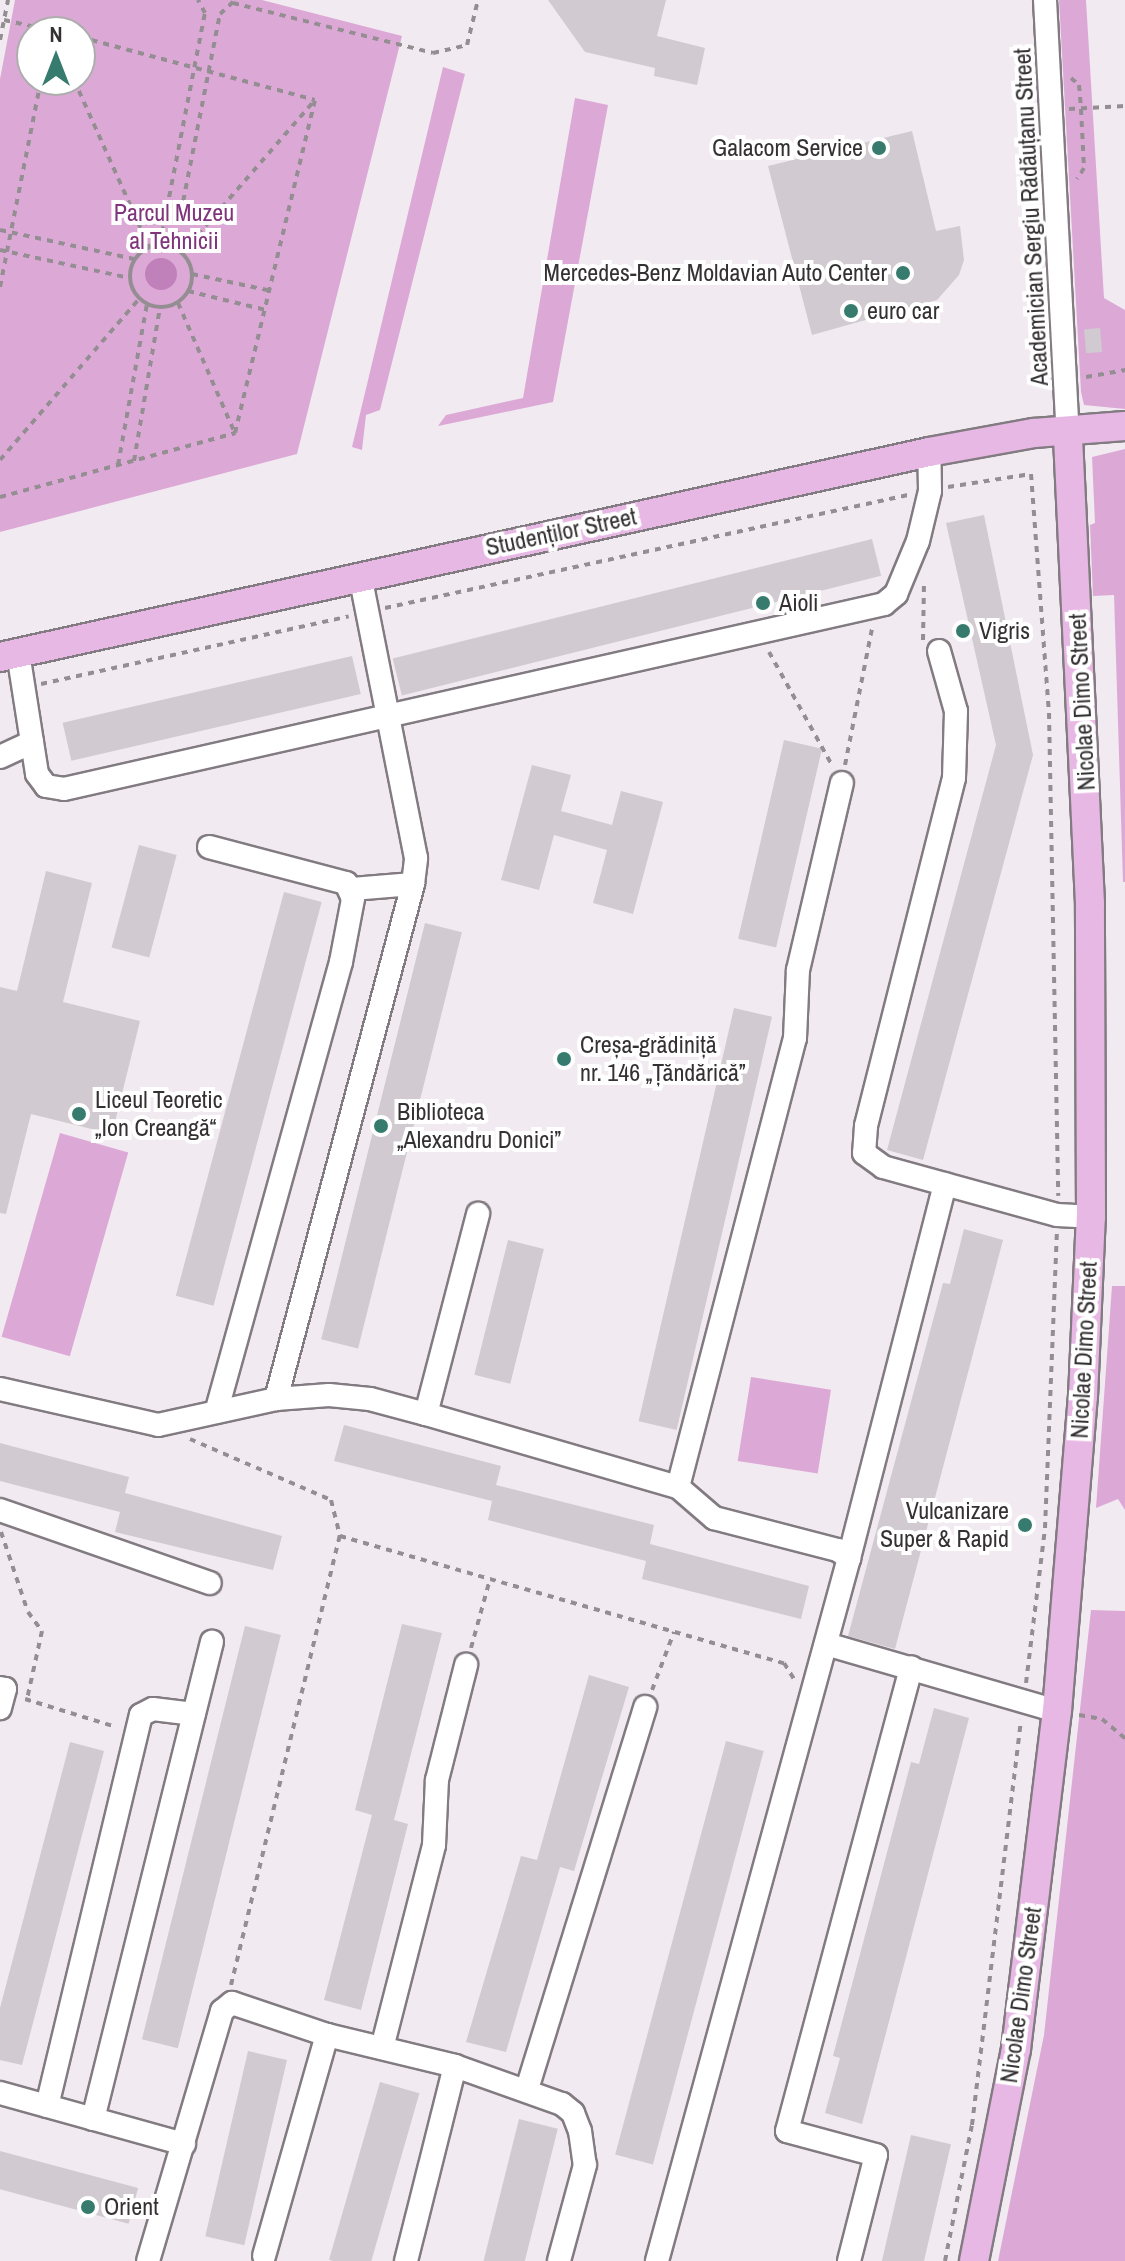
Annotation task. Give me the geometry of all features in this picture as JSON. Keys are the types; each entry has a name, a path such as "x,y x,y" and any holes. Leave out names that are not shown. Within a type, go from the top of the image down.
{"main road":[{"name":"Studenților Street","path":"9,655 360,575 929,452 1125,426"},
{"name":"Nicolae Dimo Street","path":"974,2261 1016,2049 1057,1711 1082,1412 1091,1217 1089,888 1068,432"}],"street":[{"name":"Academician Sergiu Rădăuțanu Street","path":"1045,0 1068,432"},
{"path":"9,655 25,688 37,774 46,786 64,789 876,605 896,594 912,558 930,491 929,452"},
{"path":"276,1399 413,884 412,822 385,718 360,575"},
{"path":"939,651 956,711 954,778 862,1142 864,1153 875,1164 945,1184 1057,1215 1091,1217"},
{"path":"0,757 32,742"},
{"path":"678,1487 795,1038 798,970 842,783"},
{"path":"209,847 335,879 352,889 413,884"},
{"path":"216,1412 341,962 352,889"},
{"path":"657,2261 811,1705 945,1184"},
{"path":"426,1414 478,1214"},
{"path":"0,1389 158,1425 276,1399 351,1396 426,1414 678,1487 714,1518 838,1550 849,1558"},
{"path":"0,1510 210,1583"},
{"path":"93,2119 212,1642"},
{"path":"826,1644 1057,1711"},
{"path":"382,2048 434,1845 437,1780 466,1665"},
{"path":"849,2261 876,2155 787,2131 911,1667"},
{"path":"527,2089 583,1893 600,1867 645,1707"},
{"path":"47,2106 141,1715 153,1709 194,1714"},
{"path":"148,2261 226,2005 240,2004 327,2035 455,2066 550,2096 573,2113 584,2146 585,2165 559,2261"},
{"path":"264,2256 327,2035"},
{"path":"406,2261 455,2066"},
{"path":"0,2093 184,2144"}],"path":[{"path":"0,40 8,0"},
{"path":"160,244 205,13 198,0"},
{"path":"174,248 220,14 233,1 433,53 467,45 478,0"},
{"path":"4,20 16,23"},
{"path":"96,41 315,100"},
{"path":"0,287 38,96"},
{"path":"81,96 149,247"},
{"path":"182,253 315,100"},
{"path":"235,433 272,291 315,100"},
{"path":"1051,110 1125,106"},
{"path":"0,230 134,259"},
{"path":"160,244 182,253 192,274 188,291 177,302 160,307 139,299 129,278 134,259 149,247 160,244"},
{"path":"0,250 129,278"},
{"path":"192,274 272,291"},
{"path":"188,291 266,310"},
{"path":"0,460 139,299"},
{"path":"177,302 235,433"},
{"path":"118,465 147,304"},
{"path":"134,461 160,307"},
{"path":"1076,379 1125,370"},
{"path":"0,497 235,433"},
{"path":"25,688 930,491 1031,474 1049,713 1056,908 1057,1215 1045,1528 972,2125 945,2261"},
{"path":"912,558 924,581 922,637 939,651"},
{"path":"842,783 876,605"},
{"path":"758,632 842,783"},
{"path":"158,1425 331,1500 340,1536 226,2005"},
{"path":"0,1529 28,1612 42,1631 27,1699"},
{"path":"340,1536 784,1663 811,1705"},
{"path":"466,1665 490,1579"},
{"path":"645,1707 674,1632"},
{"path":"2,1695 27,1699 137,1733"},
{"path":"1057,1711 1102,1719 1125,1738"}],"green space":[{"name":"Parcul Muzeu al Tehnicii","path":"15,0 262,0 402,36 297,454 0,532 0,79"},
{"path":"1059,0 1086,0 1104,298 1125,310 1125,409 1084,405 1081,392"},
{"path":"443,67 465,74 380,410 366,415 362,450 352,447"},
{"path":"575,98 608,105 553,402 438,426 446,415 523,398"},
{"path":"1125,449 1123,882 1114,595 1093,596 1090,525 1095,523 1092,457"},
{"path":"60,1133 128,1153 70,1356 2,1337"},
{"path":"1112,1286 1125,1286 1125,1510 1118,1499 1096,1508"},
{"path":"751,1377 831,1390 818,1474 738,1461"},
{"path":"1091,1610 1125,1611 1125,2261 998,2261 1044,2035"}],"shaded area":[{"path":"161,258 172,263 177,274 172,285 161,290 150,285 145,274 150,263"}],"building":[{"path":"548,0 666,0 657,36 705,48 697,85 654,76 655,68 585,52"},
{"path":"912,131 936,231 960,226 964,260 959,275 937,300 812,335 768,166"},
{"path":"1100,328 1102,352 1086,353 1084,329"},
{"path":"984,515 1033,755 923,1160 887,1150 996,745 946,523"},
{"path":"872,539 881,576 402,695 393,659"},
{"path":"352,656 361,694 71,761 63,723"},
{"path":"784,740 822,749 776,948 738,939"},
{"path":"532,765 571,775 561,811 612,825 621,791 663,802 633,914 593,903 607,850 554,835 539,890 501,880"},
{"path":"139,845 177,855 149,957 112,947"},
{"path":"46,871 92,883 63,1002 140,1021 112,1134 31,1114 6,1214 0,1213 0,987 17,991"},
{"path":"284,892 322,902 213,1306 176,1296"},
{"path":"425,923 462,932 358,1348 321,1339"},
{"path":"734,1008 772,1017 677,1430 639,1421"},
{"path":"964,1229 1003,1240 895,1649 848,1636 943,1283 950,1284"},
{"path":"508,1240 544,1249 510,1384 474,1375"},
{"path":"344,1425 501,1466 496,1485 654,1525 650,1544 809,1586 801,1619 642,1579 646,1561 488,1520 492,1501 334,1461"},
{"path":"0,1443 129,1477 125,1493 282,1536 273,1570 115,1532 120,1512 0,1481"},
{"path":"402,1624 442,1633 394,1820 408,1824 361,2010 324,2000 372,1815 355,1810"},
{"path":"245,1626 281,1635 178,2048 142,2039"},
{"path":"589,1675 629,1687 574,1871 560,1867 506,2052 466,2042 521,1856 537,1860"},
{"path":"934,1708 969,1718 862,2124 825,2113 840,2058 833,2056 911,1762 919,1764"},
{"path":"726,1741 764,1751 653,2165 615,2154"},
{"path":"70,1742 104,1751 22,2065 0,2060 0,2008"},
{"path":"248,2051 287,2060 244,2245 205,2236"},
{"path":"380,2082 419,2093 371,2261 329,2260"},
{"path":"519,2119 558,2129 525,2261 484,2261"},
{"path":"911,2135 951,2144 924,2261 882,2261"},
{"path":"0,2151 138,2188 129,2224 0,2189"}],"place":[{"name":"Galacom Service","path":"879,148"},
{"name":"Mercedes-Benz Moldavian Auto Center","path":"903,273"},
{"name":"euro car","path":"851,311"},
{"name":"Aioli","path":"763,603"},
{"name":"Vigris","path":"963,631"},
{"name":"Creșa-grădiniță nr. 146 „Țăndărică”","path":"564,1059"},
{"name":"Liceul Teoretic „Ion Creangă“","path":"79,1114"},
{"name":"Biblioteca „Alexandru Donici”","path":"381,1126"},
{"name":"Vulcanizare Super & Rapid","path":"1025,1525"},
{"name":"Orient","path":"88,2207"}]}
